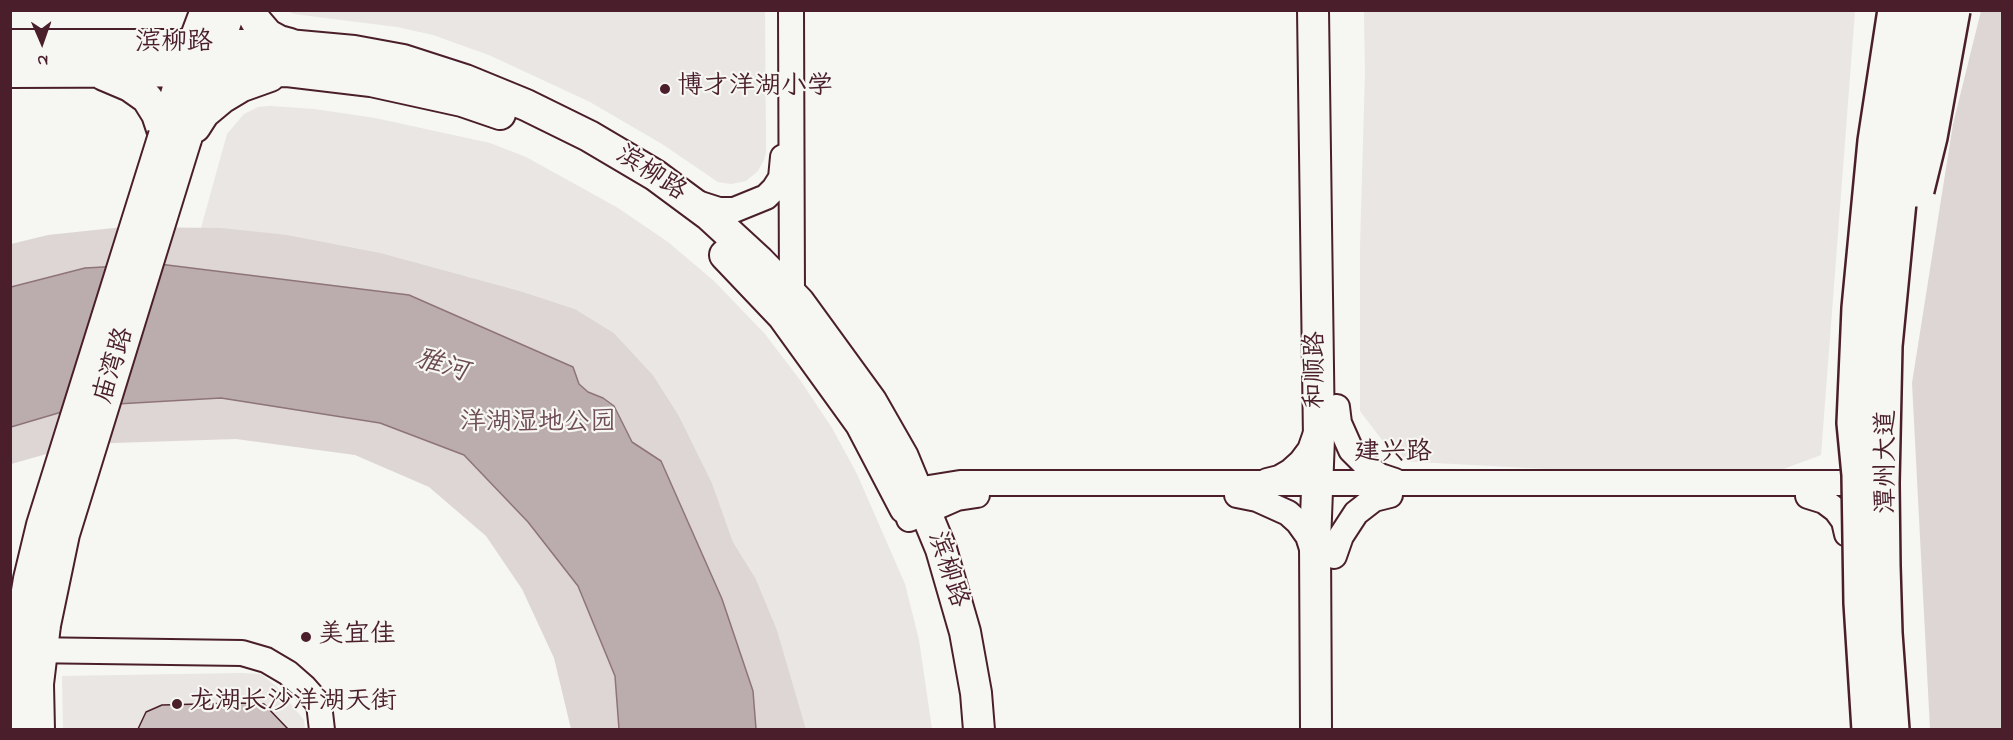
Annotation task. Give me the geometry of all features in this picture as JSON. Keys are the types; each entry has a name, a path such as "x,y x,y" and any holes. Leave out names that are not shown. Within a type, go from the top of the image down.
{"highway":[{"name":"潭州大道","path":"1875,10 1861,94 1857,205 1874,310 1885,346 1882,483 1885,633 1892,729"},
{"name":"潭州大道","path":"1874,310 1875,141 1895,10"},
{"name":"潭州大道","path":"1869,729 1861,603 1858,475 1854,423 1928,10"},
{"name":"潭州大道","path":"1874,310 1930,137 1953,10"}],"main road":[{"path":"121,45 175,31 192,20 199,10"},
{"name":"庙湾路","path":"13,729 31,644 175,137 201,58 206,10"},
{"name":"庙湾路","path":"201,58 230,10"},
{"path":"92,72 113,77 147,98 175,137 222,98 297,59 279,41 268,35 250,10"},
{"name":"和顺路","path":"1313,10 1328,413"},
{"name":"和顺路","path":"1316,729 1325,559 1334,10"},
{"name":"潭州大道","path":"1856,729 1849,626 1847,489 1853,345 1870,123 1885,10"},
{"name":"潭州大道","path":"1898,729 1890,635 1888,489 1890,344 1908,254 1932,73 1944,10"},
{"name":"滨柳路","path":"10,45 121,45 201,58"},
{"name":"滨柳路","path":"10,72 92,72 201,58 297,59 354,51 404,60 465,80 526,105 589,136 655,175 709,215 792,294 872,401 903,458 926,559 941,609 957,689 962,729"},
{"name":"滨柳路","path":"297,59 372,81 462,101 513,119 566,143 657,199 700,232 726,256 783,316 861,424 914,506 947,567 965,632 976,693 979,729"},
{"name":"和顺路","path":"1325,559 1335,729"},
{"name":"庙湾路","path":"31,644 38,693 39,729"}],"street":[{"path":"690,201 719,210 734,210 766,197 781,178 783,163 783,10"},
{"path":"791,10 792,294"},
{"path":"1244,489 1280,477 1301,462 1310,450 1328,413 1360,460 1380,476 1394,481 1415,483"},
{"path":"1798,489 1837,467 1844,457 1849,442"},
{"path":"903,458 922,475 969,489"},
{"name":"建兴路","path":"969,489 1326,489 1415,483 1888,489"},
{"path":"914,506 957,498 969,489"},
{"path":"947,567 944,550 945,527 957,507 965,501 969,489"},
{"path":"1244,489 1288,513 1298,522 1325,559 1356,513 1374,499 1390,495"},
{"path":"1326,489 1390,495 1798,489 1824,501 1836,510 1844,521 1847,534"},
{"path":"31,644 241,659 263,665 283,676 300,691 312,706 316,729"},
{"path":"31,644 242,652 273,664 304,687 319,704 322,729"}],"shaded area":[{"name":"博才洋湖小学","path":"288,11 765,11 766,152 764,160 758,171 746,181 731,184 718,182 662,144 590,102 489,55 433,35 397,27 294,14"},
{"path":"1364,11 1855,11 1821,455 1754,480 1398,461 1360,411"},
{"path":"258,107 314,109 375,118 490,143 526,157 618,208 668,242 714,281 765,334 800,380 832,428 857,474 905,584 919,640 932,729 806,729 777,630 756,579 733,542 712,483 679,416 653,375 614,333 575,309 520,291 381,253 288,235 201,228 227,134 244,114"},
{"name":"龙湖长沙洋湖天街","path":"261,674 277,687 304,720 305,729 63,729 62,676"}],"green space":[{"path":"1981,11 2002,11 2002,729 1930,729 1912,383 1953,124"},
{"name":"洋湖湿地公园","path":"123,227 221,228 288,235 381,253 520,291 575,309 614,333 653,375 679,416 712,483 733,542 756,579 777,630 806,729 571,729 554,658 522,589 486,536 429,487 355,455 236,439 82,444 11,464 11,244 48,235"}],"water":[{"name":"洋湖湿地公园","path":"159,264 409,295 573,367 579,384 588,392 603,398 614,406 632,442 661,461 722,599 753,691 756,729 619,729 615,676 578,586 528,522 464,455 380,423 221,398 82,406 11,427 11,287 85,268"}],"building":[{"path":"264,704 288,729 138,729 146,712 162,705"}],"place":[{"name":"博才洋湖小学","path":"665,89"},
{"name":"美宜佳","path":"306,637"},
{"name":"龙湖长沙洋湖天街","path":"177,704"}],"water label":[{"name":"雅河","path":"441,368"}]}
